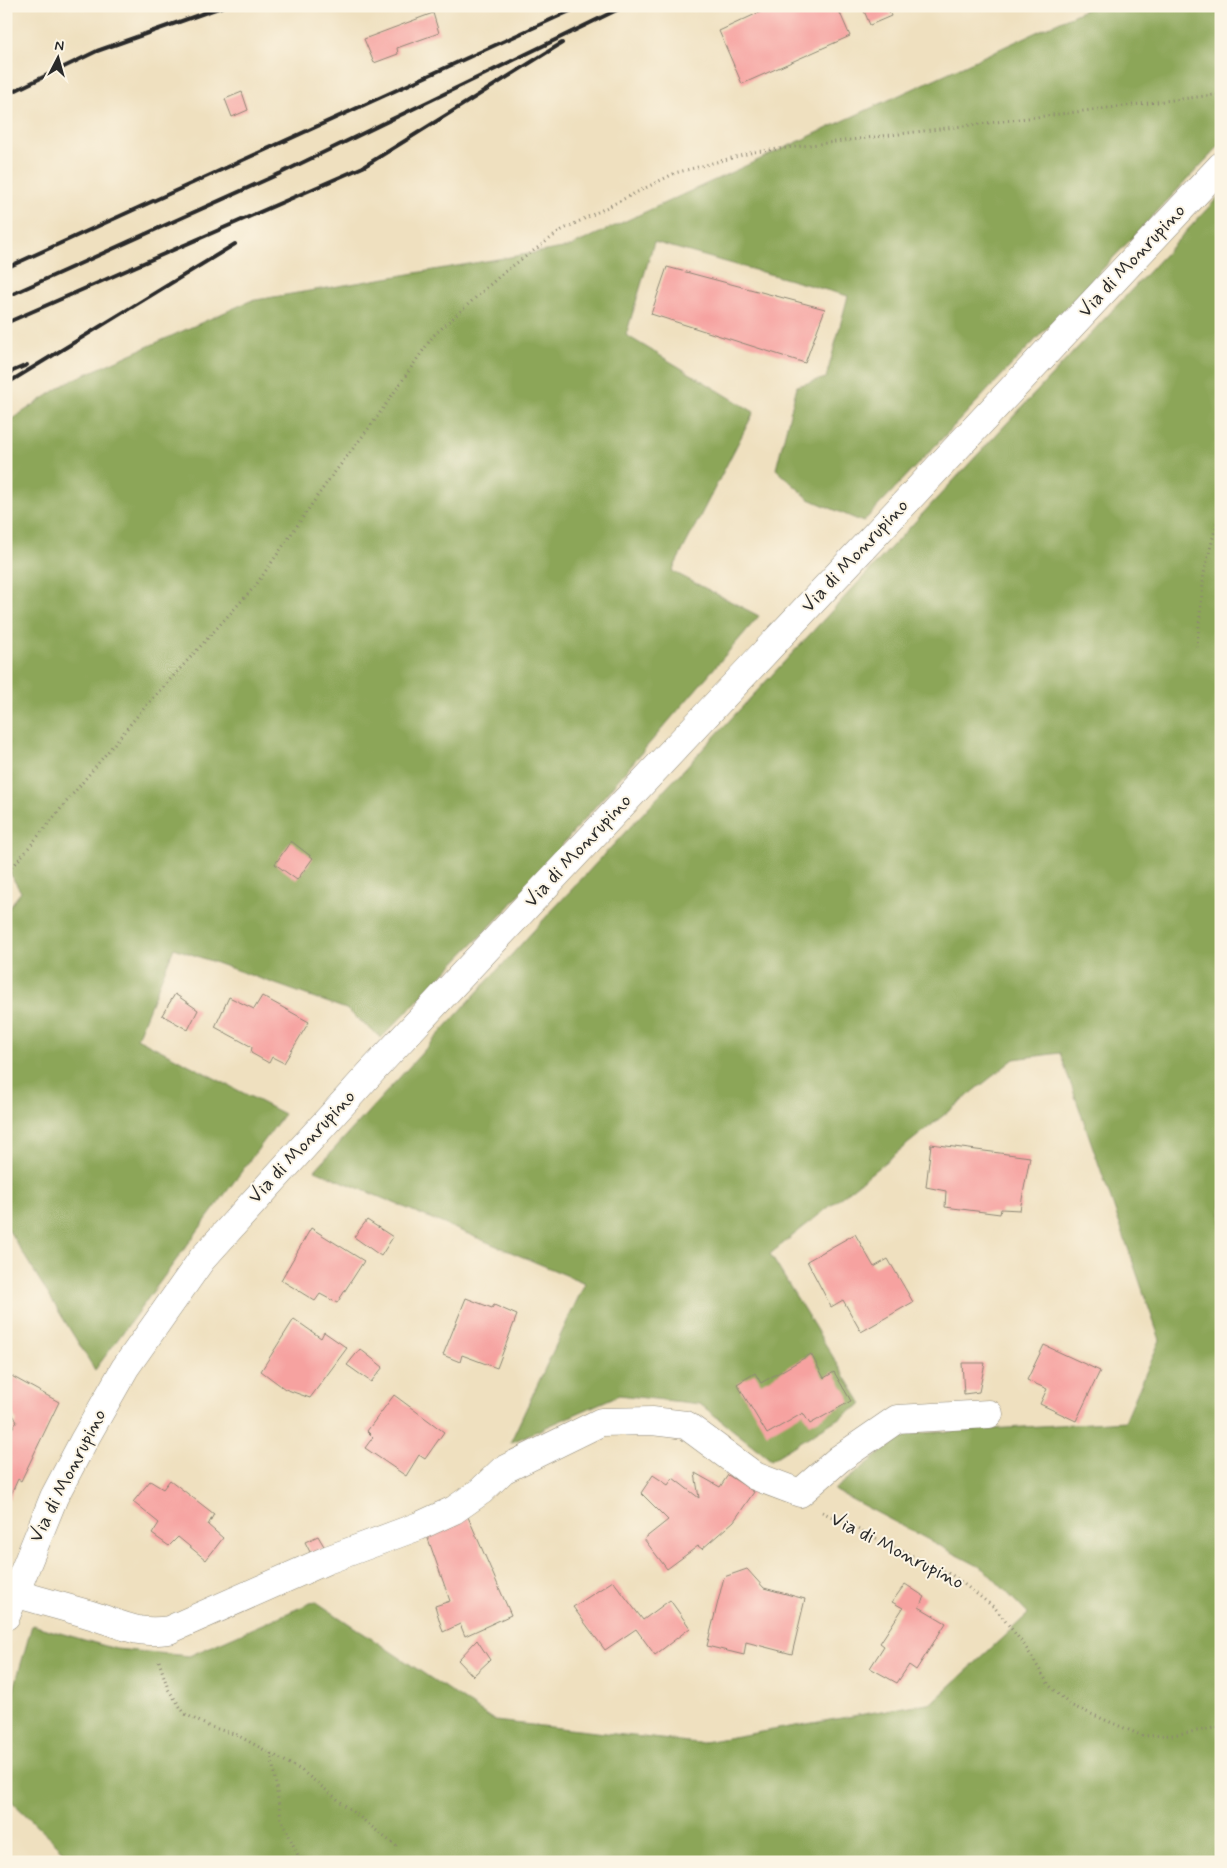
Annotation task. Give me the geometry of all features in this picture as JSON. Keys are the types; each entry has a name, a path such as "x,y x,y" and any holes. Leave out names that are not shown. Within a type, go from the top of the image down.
{"main road":[{"name":"Via di Monrupino","path":"800,1493 755,1476 686,1425 652,1421 602,1422 503,1470 481,1491 445,1514 327,1560 169,1630 149,1633 118,1626 95,1616 9,1600 54,1497 83,1442 125,1368 202,1259 380,1062 1221,166"},
{"path":"800,1493 839,1459 897,1418 989,1414"}],"path":[{"path":"6,875 138,715 256,585 328,481 375,420 433,336 504,273 562,230 675,173 754,152 1221,94"},
{"path":"1197,647 1204,573 1221,506"},
{"name":"Via di Monrupino","path":"800,1493 822,1512 952,1575 995,1608 1025,1646 1049,1685 1070,1705 1144,1736 1172,1735 1221,1727"},
{"path":"149,1633 168,1689 185,1714 208,1726 237,1734 301,1770 396,1847"},
{"path":"270,1752 282,1818 301,1862"}],"green space":[{"path":"1093,6 1221,6 1221,144 863,522 809,499 776,469 797,386 826,378 848,296 654,242 626,335 754,412 672,571 759,616 508,908 381,1038 346,1009 174,948 137,1038 284,1114 95,1370 6,1226 6,911 21,892 6,867 6,423 68,382 250,301 569,247"},
{"path":"1221,194 1221,1862 75,1862 6,1796 6,1717 32,1625 116,1649 189,1656 315,1601 495,1721 698,1743 933,1702 1028,1614 984,1569 834,1490 905,1434 1125,1421 1160,1340 1060,1053 1014,1059 770,1254 862,1404 771,1460 700,1404 619,1395 510,1443 585,1283 315,1170 545,918"}],"building":[{"path":"773,6 837,6 850,36 742,84 719,31"},
{"path":"862,6 887,6 891,16 870,25"},
{"path":"433,13 439,33 397,48 398,54 374,63 364,39"},
{"path":"242,92 248,110 232,117 225,99"},
{"path":"667,267 825,309 805,363 651,314"},
{"path":"291,841 313,858 297,880 275,864"},
{"path":"175,994 198,1010 188,1030 162,1015"},
{"path":"262,996 309,1022 284,1063 272,1057 269,1063 251,1053 252,1047 215,1027 229,997 254,1009"},
{"path":"931,1144 1030,1157 1020,1210 1001,1209 1000,1214 945,1207 946,1191 926,1187"},
{"path":"367,1220 393,1237 381,1256 354,1237"},
{"path":"311,1228 364,1261 337,1303 320,1294 315,1301 281,1280"},
{"path":"855,1234 874,1267 888,1259 913,1302 861,1332 843,1300 831,1307 807,1261"},
{"path":"466,1298 492,1308 494,1305 517,1315 497,1368 462,1355 460,1362 443,1355"},
{"path":"294,1319 321,1338 324,1332 347,1348 310,1398 285,1389 261,1371"},
{"path":"1044,1345 1100,1371 1076,1421 1040,1404 1047,1389 1027,1380"},
{"path":"360,1349 383,1367 371,1382 347,1365"},
{"path":"811,1354 824,1378 834,1372 851,1401 810,1424 803,1413 767,1434 737,1384 755,1373 761,1383"},
{"path":"962,1363 985,1363 979,1392 964,1394"},
{"path":"6,1373 59,1402 21,1481 18,1479 9,1499 6,1494 6,1436 17,1422 10,1409 6,1408"},
{"path":"394,1395 444,1432 425,1459 419,1455 406,1476 365,1448 373,1437 367,1431"},
{"path":"695,1473 720,1487 728,1475 754,1492 734,1521 702,1549 698,1546 667,1569 644,1539 668,1520 641,1493 653,1475 668,1485 673,1478 699,1498"},
{"path":"170,1480 214,1514 208,1525 223,1538 206,1560 178,1537 169,1546 152,1534 159,1523 133,1502 150,1481 163,1489"},
{"path":"468,1517 511,1615 465,1636 460,1624 443,1632 435,1606 450,1601 426,1533"},
{"path":"318,1536 325,1548 311,1554 305,1542"},
{"path":"747,1569 764,1588 805,1599 792,1654 746,1642 744,1655 707,1646 724,1577"},
{"path":"613,1581 643,1620 670,1600 690,1628 655,1655 636,1629 605,1650 573,1607"},
{"path":"905,1584 925,1597 919,1607 946,1623 916,1670 909,1665 897,1683 870,1668 884,1646 880,1643 903,1608 892,1602"},
{"path":"477,1640 490,1660 473,1676 458,1660"}],"railway":[{"path":"6,95 97,51 224,6"},
{"path":"6,268 581,6"},
{"path":"6,297 281,173 625,6"},
{"path":"6,323 363,167 562,43"},
{"path":"6,384 235,244"},
{"path":"6,374 27,365"}]}
